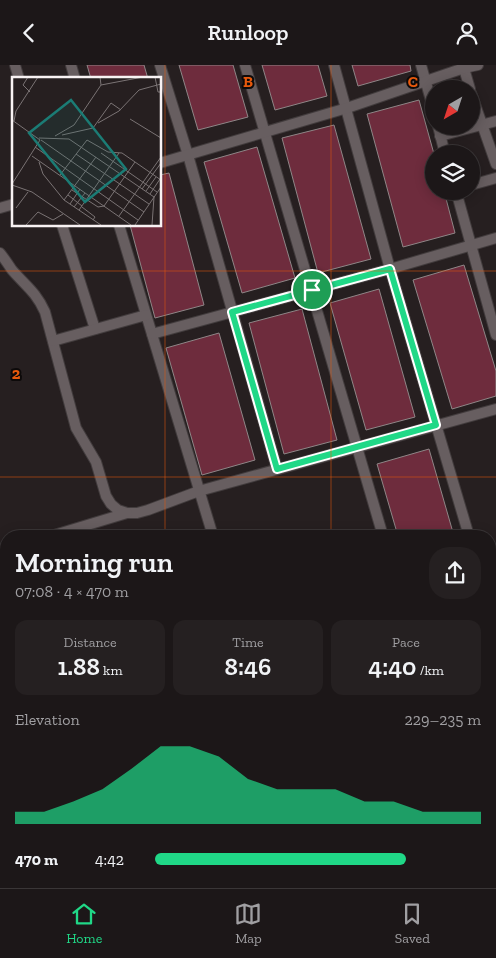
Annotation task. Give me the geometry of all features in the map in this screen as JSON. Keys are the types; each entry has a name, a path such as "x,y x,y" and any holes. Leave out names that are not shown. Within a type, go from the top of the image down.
{"street":[{"path":"160,65 188,155 277,469"},
{"path":"246,65 381,530"},
{"path":"334,65 390,269 467,530"},
{"path":"421,65 426,80"},
{"path":"429,80 463,67 478,65"},
{"path":"463,67 467,80"},
{"path":"161,163 346,108 425,81"},
{"path":"481,125 496,121"},
{"path":"480,122 496,164"},
{"path":"480,182 496,178"},
{"path":"458,200 496,335"},
{"path":"62,226 95,329"},
{"path":"119,226 211,530"},
{"path":"152,334 496,238"},
{"path":"0,253 37,296 45,312 76,428 96,462 106,496 118,510 127,513"},
{"path":"53,341 146,315"},
{"path":"71,530 127,513 148,510 198,491 496,409"}],"building":[{"path":"87,65 144,65 147,77 90,77"},
{"path":"179,65 233,65 248,117 198,130"},
{"path":"262,65 318,65 327,96 275,110"},
{"path":"352,65 410,65 411,71 358,86"},
{"path":"419,100 425,122 425,135 429,135 432,145 425,145 425,200 446,200 455,233 403,247 367,114"},
{"path":"334,125 371,259 318,273 282,138"},
{"path":"257,147 295,278 242,293 204,162"},
{"path":"169,173 204,305 155,318 130,226 161,226 161,175"},
{"path":"464,265 496,371 496,396 452,409 413,280"},
{"path":"379,289 415,417 366,430 330,303"},
{"path":"302,309 337,440 284,454 249,323"},
{"path":"219,333 255,460 202,475 166,348"},
{"path":"429,449 452,530 396,530 377,464"}],"route":[{"path":"390,269 436,425 277,469 232,312 312,290 390,269"}]}
